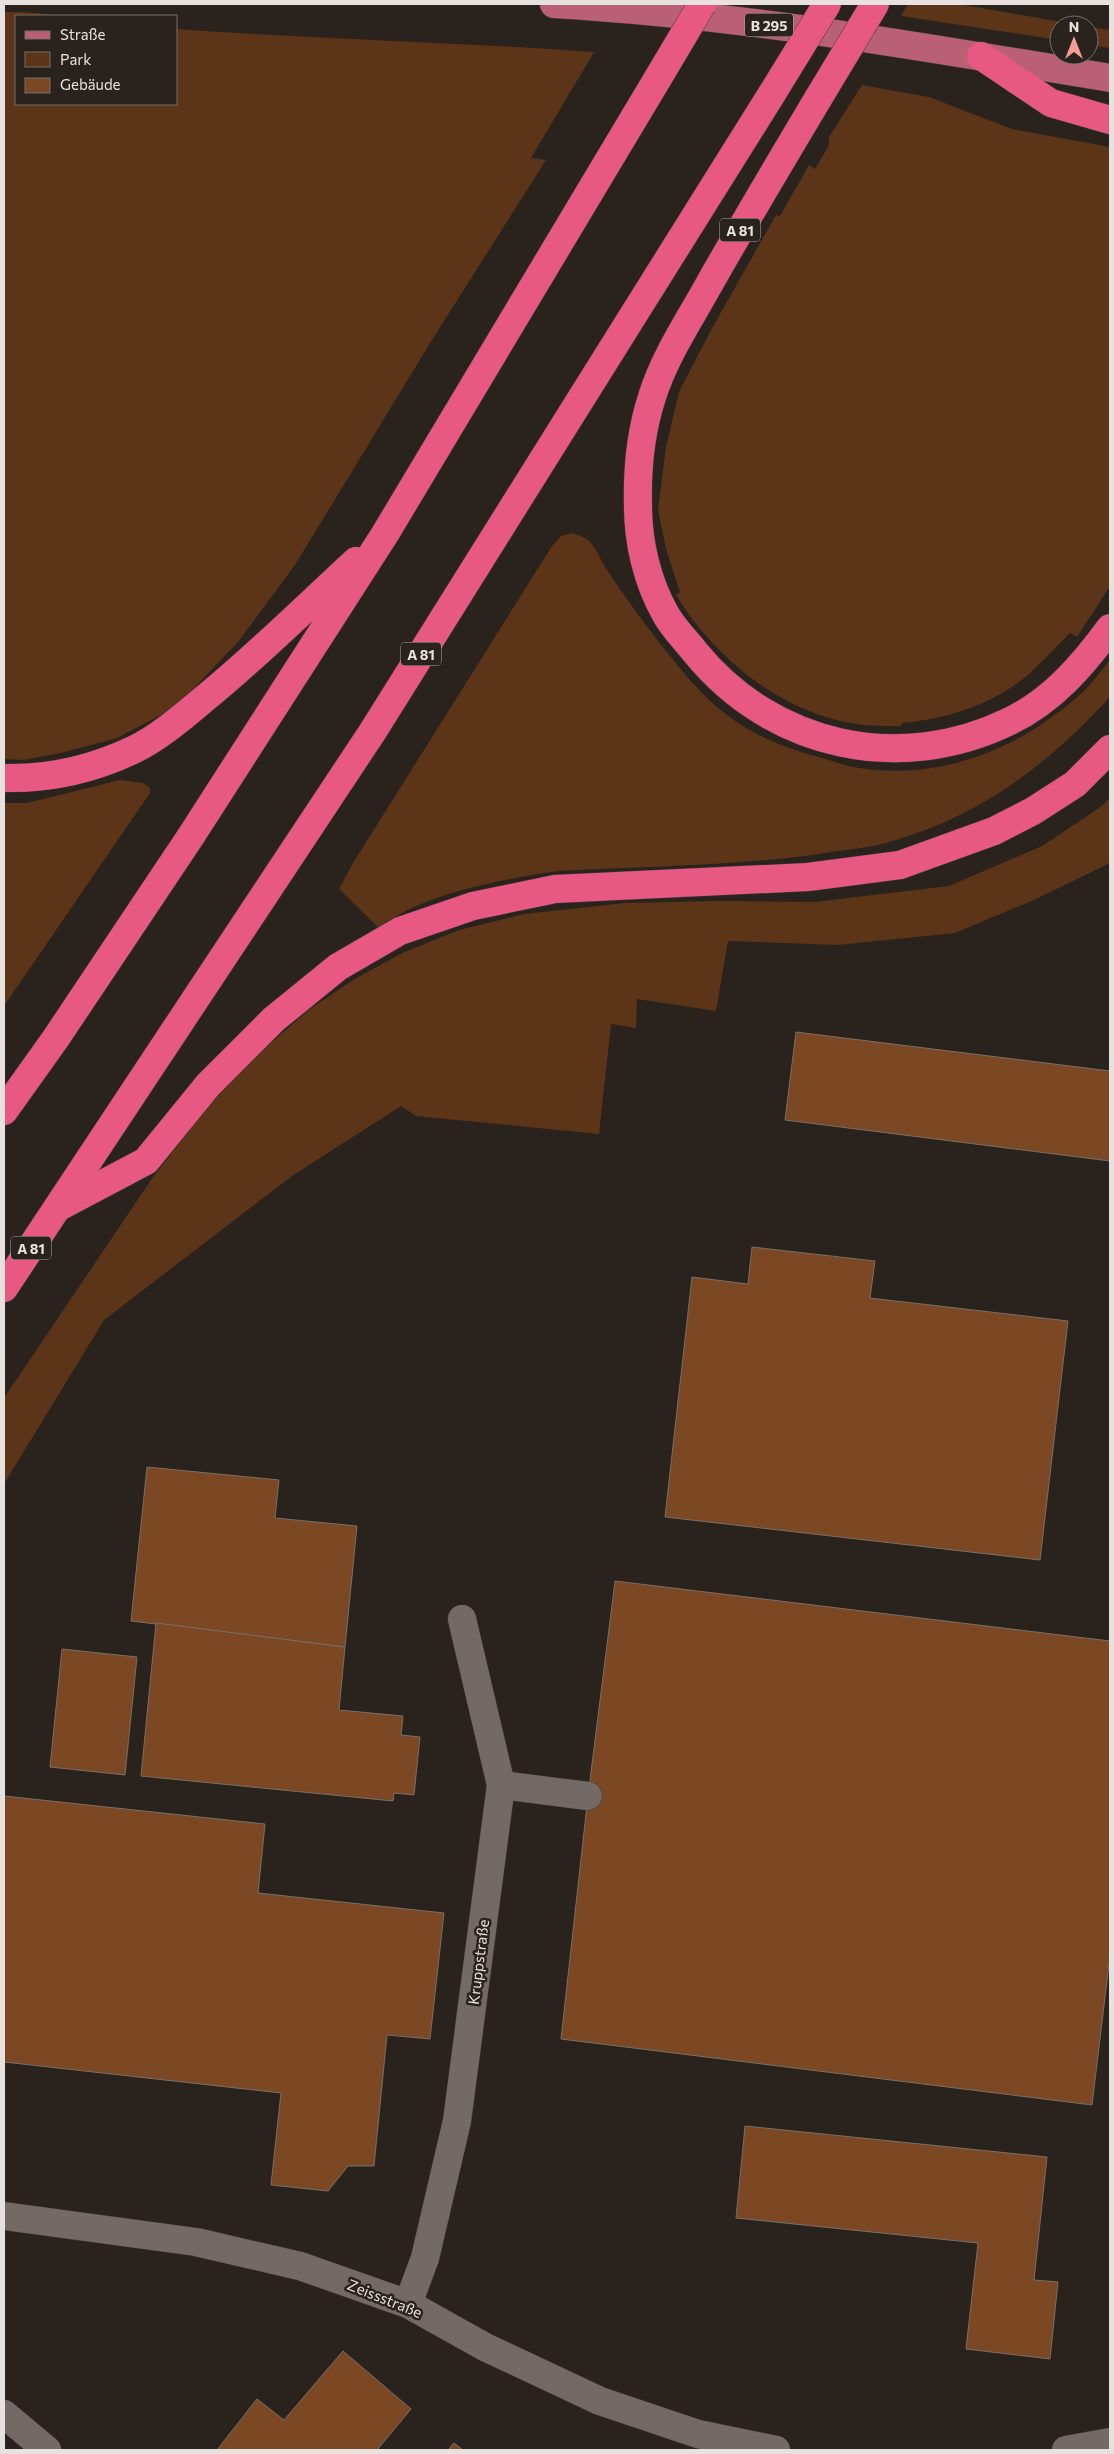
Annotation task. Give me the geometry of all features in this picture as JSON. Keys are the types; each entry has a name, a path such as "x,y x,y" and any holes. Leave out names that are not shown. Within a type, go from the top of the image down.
{"highway":[{"path":"4,1111 56,1038 191,836 385,534 702,4"},
{"name":"A 81","path":"4,1288 373,731 828,4"},
{"name":"A 81","path":"875,4 729,249 664,364 643,432 637,503 639,531 650,578 666,614 720,680 767,716 792,728 826,739 896,748 919,748 951,743 1012,720 1062,684 1086,661 1110,628"},
{"path":"982,56 1051,103 1110,120"},
{"path":"4,778 22,778 78,770 134,750 184,716 226,682 385,534"},
{"path":"58,1208 146,1161 208,1085 274,1018 338,967 400,931 473,906 555,889 808,877 900,866 994,831 1033,811 1075,784 1110,749"}],"main road":[{"name":"B 295","path":"554,4 607,7 756,23 982,56 1110,78"}],"street":[{"name":"Kruppstraße","path":"408,2304 425,2258 457,2121 501,1785 462,1619"},
{"path":"501,1785 588,1796"},
{"name":"Zeissstraße","path":"4,2216 196,2242 300,2266 408,2304 485,2347 600,2401 698,2434 776,2450"},
{"path":"4,2414 47,2450"},
{"path":"1066,2450 1110,2442"}],"green space":[{"path":"908,4 958,4 1049,20 1049,38 901,16"},
{"path":"4,12 54,15 15,15 15,105 178,105 178,29 594,52 531,158 546,160 432,340 295,565 238,642 176,707 117,738 65,752 24,760 4,759"},
{"path":"1099,28 1110,30 1110,48 1099,46"},
{"path":"862,85 929,97 1012,129 1110,147 1110,586 1077,637 1070,633 1029,674 1015,685 985,702 953,714 902,723 901,726 856,724 828,718 801,708 776,695 752,679 730,660 710,640 676,595 680,592 666,549 658,510 666,447 679,392 711,330 776,215 780,216 809,165 815,169 829,145 829,137"},
{"path":"572,533 586,538 592,544 607,570 651,632 694,685 709,700 741,725 758,735 797,751 844,765 889,771 918,770 947,765 974,758 1001,747 1052,717 1080,695 1110,660 1110,697 1062,745 1012,784 957,816 926,830 893,841 860,848 760,861 559,871 540,874 465,889 412,908 378,927 339,889 353,863 552,546 561,536"},
{"path":"120,780 143,783 150,788 150,793 4,1006 4,803 27,803"},
{"path":"1110,798 1110,863 1036,899 955,933 838,945 728,941 716,1011 637,999 636,1028 611,1024 599,1134 416,1116 401,1106 292,1176 104,1320 4,1484 4,1398 151,1180 205,1110 249,1062 310,1009 353,980 402,953 459,930 524,914 625,903 719,901 814,902 949,886 1042,846 1099,808"}],"building":[{"path":"796,1032 1110,1071 1110,1161 785,1120"},
{"path":"752,1247 875,1261 870,1298 1068,1321 1040,1560 665,1517 692,1277 748,1284"},
{"path":"147,1467 279,1480 275,1518 357,1526 345,1647 131,1621"},
{"path":"615,1581 1110,1641 1110,1956 1092,2105 561,2039 588,1796"},
{"path":"156,1623 345,1647 339,1710 403,1716 401,1735 420,1737 414,1795 394,1793 393,1801 141,1776"},
{"path":"62,1649 137,1657 125,1775 50,1767"},
{"path":"4,1796 265,1824 258,1893 444,1913 430,2039 387,2035 374,2166 348,2166 328,2191 271,2185 281,2093 4,2062"},
{"path":"745,2126 1047,2157 1034,2280 1058,2282 1050,2359 966,2349 978,2243 736,2218"},
{"path":"343,2351 411,2409 377,2450 217,2450 257,2399 284,2420"},
{"path":"454,2443 463,2450 448,2450"}]}
